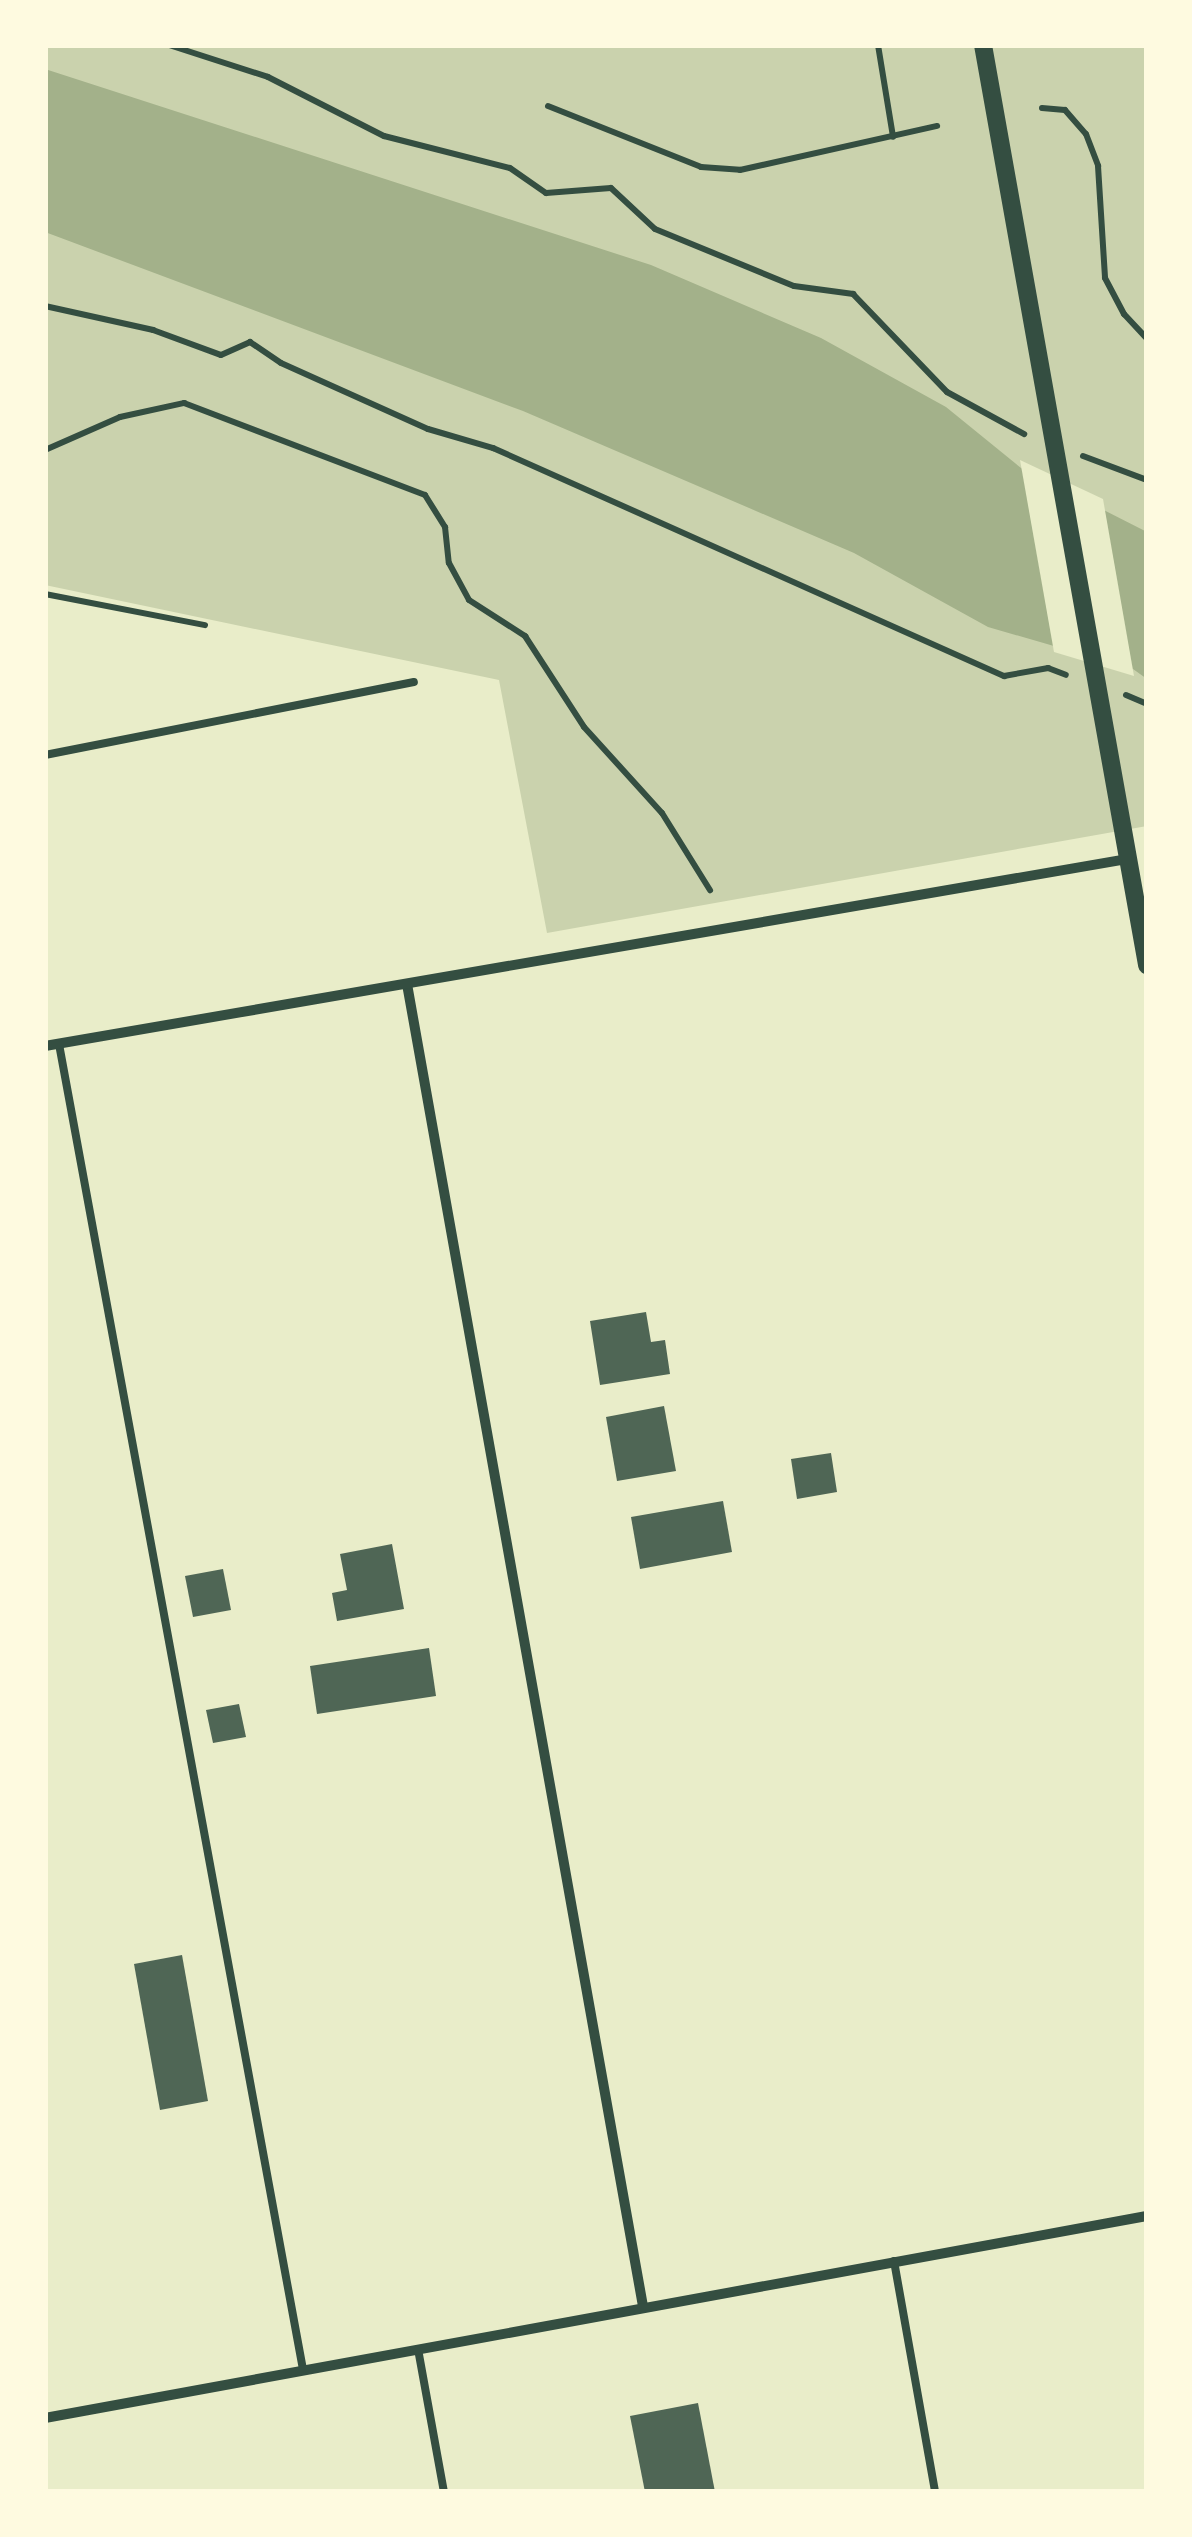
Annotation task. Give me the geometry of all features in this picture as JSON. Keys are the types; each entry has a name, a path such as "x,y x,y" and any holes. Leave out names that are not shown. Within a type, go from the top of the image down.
{"street":[{"path":"983,45 1147,965"},
{"path":"45,1046 1128,860"},
{"path":"407,984 643,2306"},
{"path":"45,2418 1147,2216"}],"lane":[{"path":"45,755 414,682"},
{"path":"59,1044 303,2369"},
{"path":"894,2261 935,2492"},
{"path":"418,2348 444,2492"}],"path":[{"path":"169,45 268,77 384,136 492,162 546,193 610,188 655,229 794,286 854,294 947,392 1002,426 1035,438"},
{"path":"878,45 893,138"},
{"path":"548,106 701,167 788,164 937,126"},
{"path":"1042,108 1065,110 1086,134 1098,166 1105,278 1124,314 1147,338"},
{"path":"45,306 153,330 221,355 250,342 379,407 492,448 1004,676 1048,668 1086,681"},
{"path":"45,450 120,417 184,403 425,495 445,527 449,564 468,600 525,636 584,727 662,814 710,890"},
{"path":"1069,451 1147,480"},
{"path":"45,594 205,625"},
{"path":"1124,694 1147,704"}],"shaded area":[{"path":"45,45 1147,45 1147,826 547,933 499,680 45,585"},
{"path":"45,69 651,265 821,338 946,407 1021,468 1147,532 1147,679 1133,669 988,627 854,553 523,411 45,232"}],"pier":[{"path":"1020,460 1103,499 1134,676 1054,652"}],"building":[{"path":"646,1312 651,1342 665,1340 670,1374 600,1385 590,1321"},
{"path":"664,1406 676,1471 617,1481 606,1417"},
{"path":"831,1453 837,1492 797,1499 791,1459"},
{"path":"723,1501 732,1552 640,1569 631,1517"},
{"path":"392,1544 404,1609 337,1621 332,1593 347,1590 340,1554"},
{"path":"223,1569 231,1610 193,1617 185,1576"},
{"path":"429,1648 436,1696 317,1714 310,1666"},
{"path":"239,1704 246,1737 213,1743 206,1710"},
{"path":"182,1955 208,2101 160,2110 134,1964"},
{"path":"698,2403 715,2492 645,2492 630,2416"}]}
